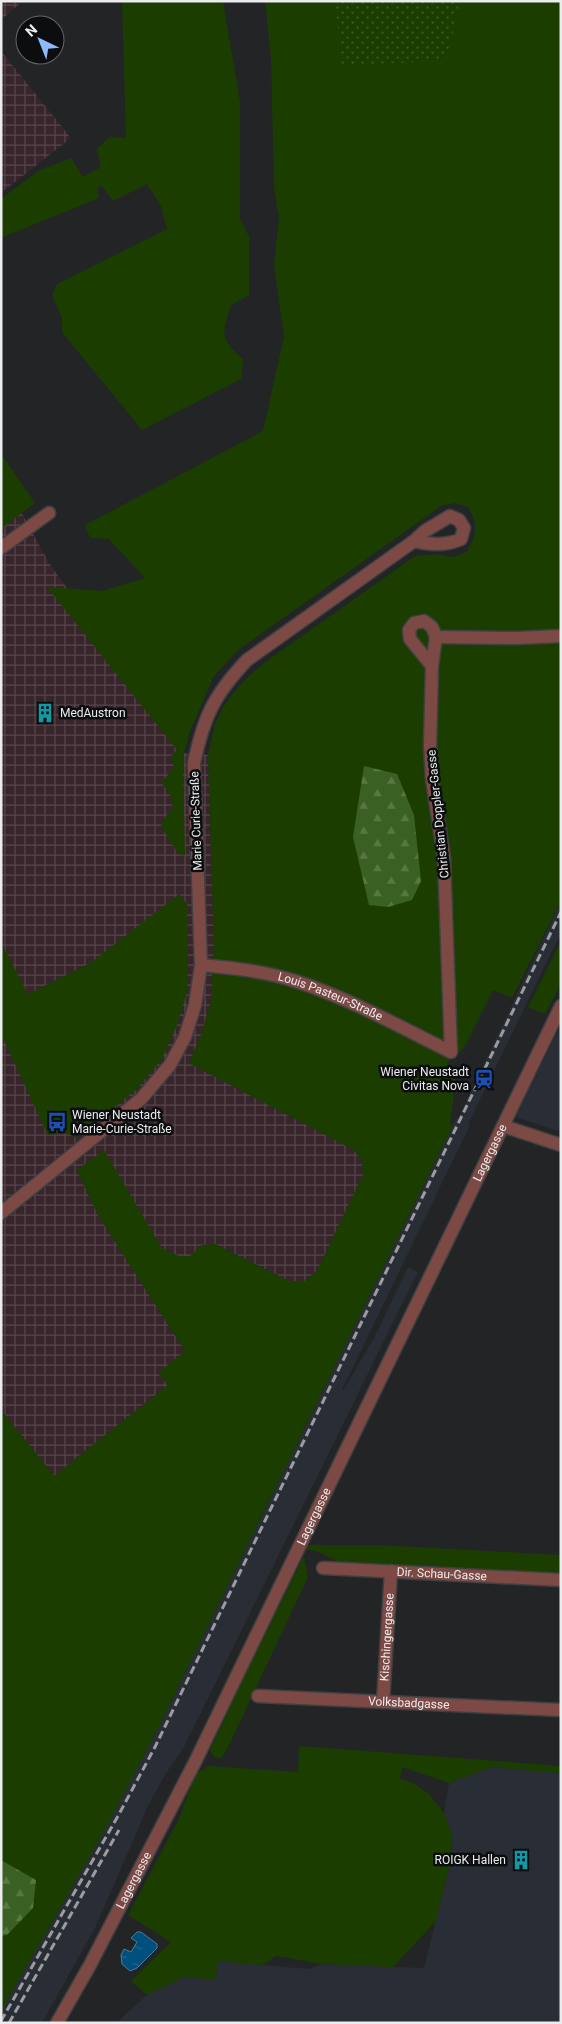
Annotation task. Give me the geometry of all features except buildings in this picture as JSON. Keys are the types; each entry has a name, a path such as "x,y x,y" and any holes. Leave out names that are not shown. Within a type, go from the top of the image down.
{"street":[{"path":"1,548 49,513"},
{"name":"Marie Curie-Straße","path":"1,1213 141,1099 170,1064 185,1036 195,1005 201,965 194,763 210,707 226,682 247,660 414,541"},
{"path":"432,666 410,639 408,630 414,623 424,621 432,627 436,637 516,638 561,636"},
{"name":"Christian Doppler-Gasse","path":"436,637 432,666 430,745 432,779 444,858 451,1052"},
{"name":"Louis Pasteur-Straße","path":"201,965 249,970 294,981 341,998 451,1052"},
{"name":"Lagergasse","path":"57,2023 90,1965 196,1760 561,1006"},
{"path":"503,1126 561,1145"},
{"name":"Dir. Schau-Gasse","path":"323,1568 561,1580"},
{"name":"Kischingergasse","path":"383,1702 390,1571"},
{"name":"Volksbadgasse","path":"258,1696 561,1710"}],"shaded area":[{"path":"1,1 23,1 1,20"},
{"path":"1,51 71,138 1,193"},
{"path":"1,475 49,563 184,753 208,755 214,948 211,1002 201,1035 189,1063 354,1150 362,1161 363,1175 317,1271 305,1281 289,1281 215,1244 202,1245 191,1256 178,1256 161,1247 104,1151 77,1170 98,1215 185,1351 158,1373 168,1385 54,1476 1,1410"},
{"path":"561,901 561,937 558,939 468,1124 470,1125 343,1391 375,1336 408,1267 418,1272 183,1749 165,1775 148,1806 96,1926 42,2023 1,2023 1,2011 153,1738 456,1118 458,1119"},
{"path":"561,1025 561,1132 516,1117"},
{"path":"492,1767 561,1773 561,2023 116,2023 147,1995 184,1977 216,1980 217,1961 309,1969 323,1964 424,1968 451,1859 452,1834 444,1813 449,1783"}],"green space":[{"path":"122,1 223,1 240,102 240,219 249,237 249,295 231,305 225,329 226,340 243,359 241,379 142,430 62,332 62,317 52,295 57,284 167,229 161,206 147,184 113,201 102,186 97,188 99,198 1,238 1,199 38,171 71,158 83,177 101,167 97,149 110,137 126,138"},
{"path":"265,1 561,1 561,901 512,998 493,990 464,1048 447,1063 456,1077 450,1124 453,1125 153,1738 102,1835 1,2011 1,1936 7,1935 36,1880 1,1860 1,1410 54,1476 168,1385 158,1373 185,1351 98,1215 77,1170 104,1150 161,1247 178,1256 190,1256 202,1245 215,1244 289,1281 305,1281 317,1271 363,1175 362,1161 354,1150 189,1063 201,1035 211,1002 214,948 208,755 215,724 224,706 236,690 264,663 415,556 435,554 453,557 467,552 475,535 474,519 468,507 455,503 441,506 238,650 214,676 190,731 184,753 183,773 185,855 178,854 161,826 165,817 173,809 170,794 161,782 173,768 171,756 177,750 47,587 102,591 145,578 109,539 90,538 85,525 263,431 284,336 274,265 279,217 274,189 271,57"},
{"path":"335,1 460,1 446,61 342,65"},
{"path":"1,454 35,503 2,528 1,527"},
{"path":"364,766 397,774 414,815 421,881 412,900 388,907 369,905 353,837"},
{"path":"179,894 187,904 187,992 177,1025 162,1059 137,1089 76,1138 67,1133 48,1135 1,1034 1,943 28,994 92,962"},
{"path":"561,941 561,984 545,1014 528,1007"},
{"path":"308,1545 378,1545 561,1555 561,1576 340,1563 319,1552 306,1549"},
{"path":"304,1556 308,1577 232,1739 222,1758 214,1757 210,1750"},
{"path":"299,1746 561,1766 561,1773 492,1767 449,1783 402,1767 400,1779 413,1783 429,1794 444,1813 452,1834 451,1859 436,1921 393,1967 323,1964 276,1956 262,1965 217,1961 216,1980 184,1977 147,1995 131,1981 171,1942 128,1915 179,1819 195,1774 209,1766 298,1772"},
{"path":"1,1860 36,1880 33,1908 7,1935 1,1936"}],"water":[{"path":"137,1932 141,1932 157,1944 157,1948 137,1968 130,1971 122,1964 121,1955 124,1949 131,1952 137,1942 131,1938"}],"railway":[{"path":"1,2021 118,1816 155,1747 561,912"},
{"path":"9,2023 119,1830"}],"place":[{"name":"MedAustron","path":"45,713"},
{"name":"Wiener Neustadt Civitas Nova","path":"484,1079"},
{"name":"Wiener Neustadt Marie-Curie-Straße","path":"57,1122"},
{"name":"ROIGK Hallen","path":"521,1860"}]}
